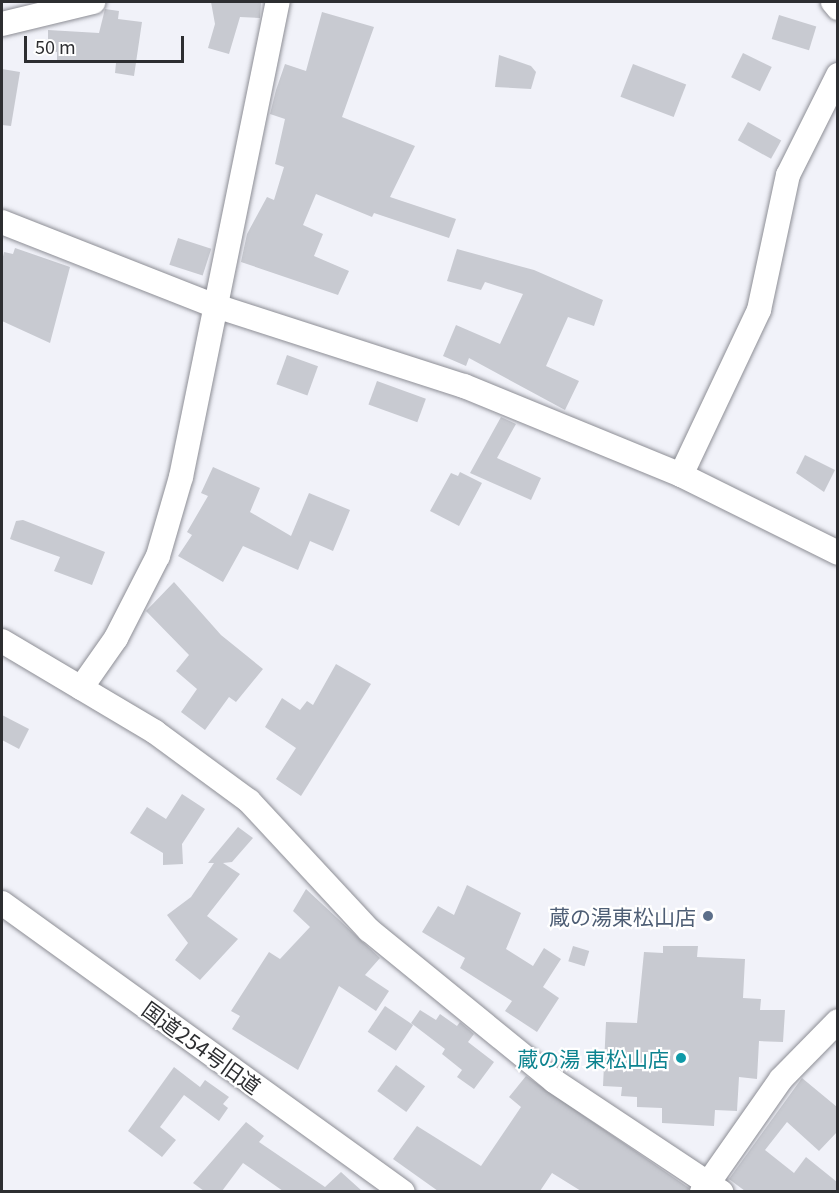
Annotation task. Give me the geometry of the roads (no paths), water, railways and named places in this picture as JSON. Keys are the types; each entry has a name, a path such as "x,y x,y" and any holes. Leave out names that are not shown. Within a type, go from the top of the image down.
{"street":[{"path":"2,24 93,2"},
{"path":"81,688 116,638 159,556 181,477 213,305 278,2"},
{"path":"833,2 837,8"},
{"path":"681,475 759,310 788,175 837,75"},
{"path":"2,224 213,305 464,386 681,475 837,553"},
{"path":"2,641 155,732 249,801 379,938 554,1081 710,1189 782,1078 837,1021"},
{"name":"国道254号旧道","path":"2,903 403,1191"}],"place":[{"name":"蔵の湯東松山店","path":"708,916"},
{"name":"蔵の湯 東松山店","path":"681,1058"}]}
